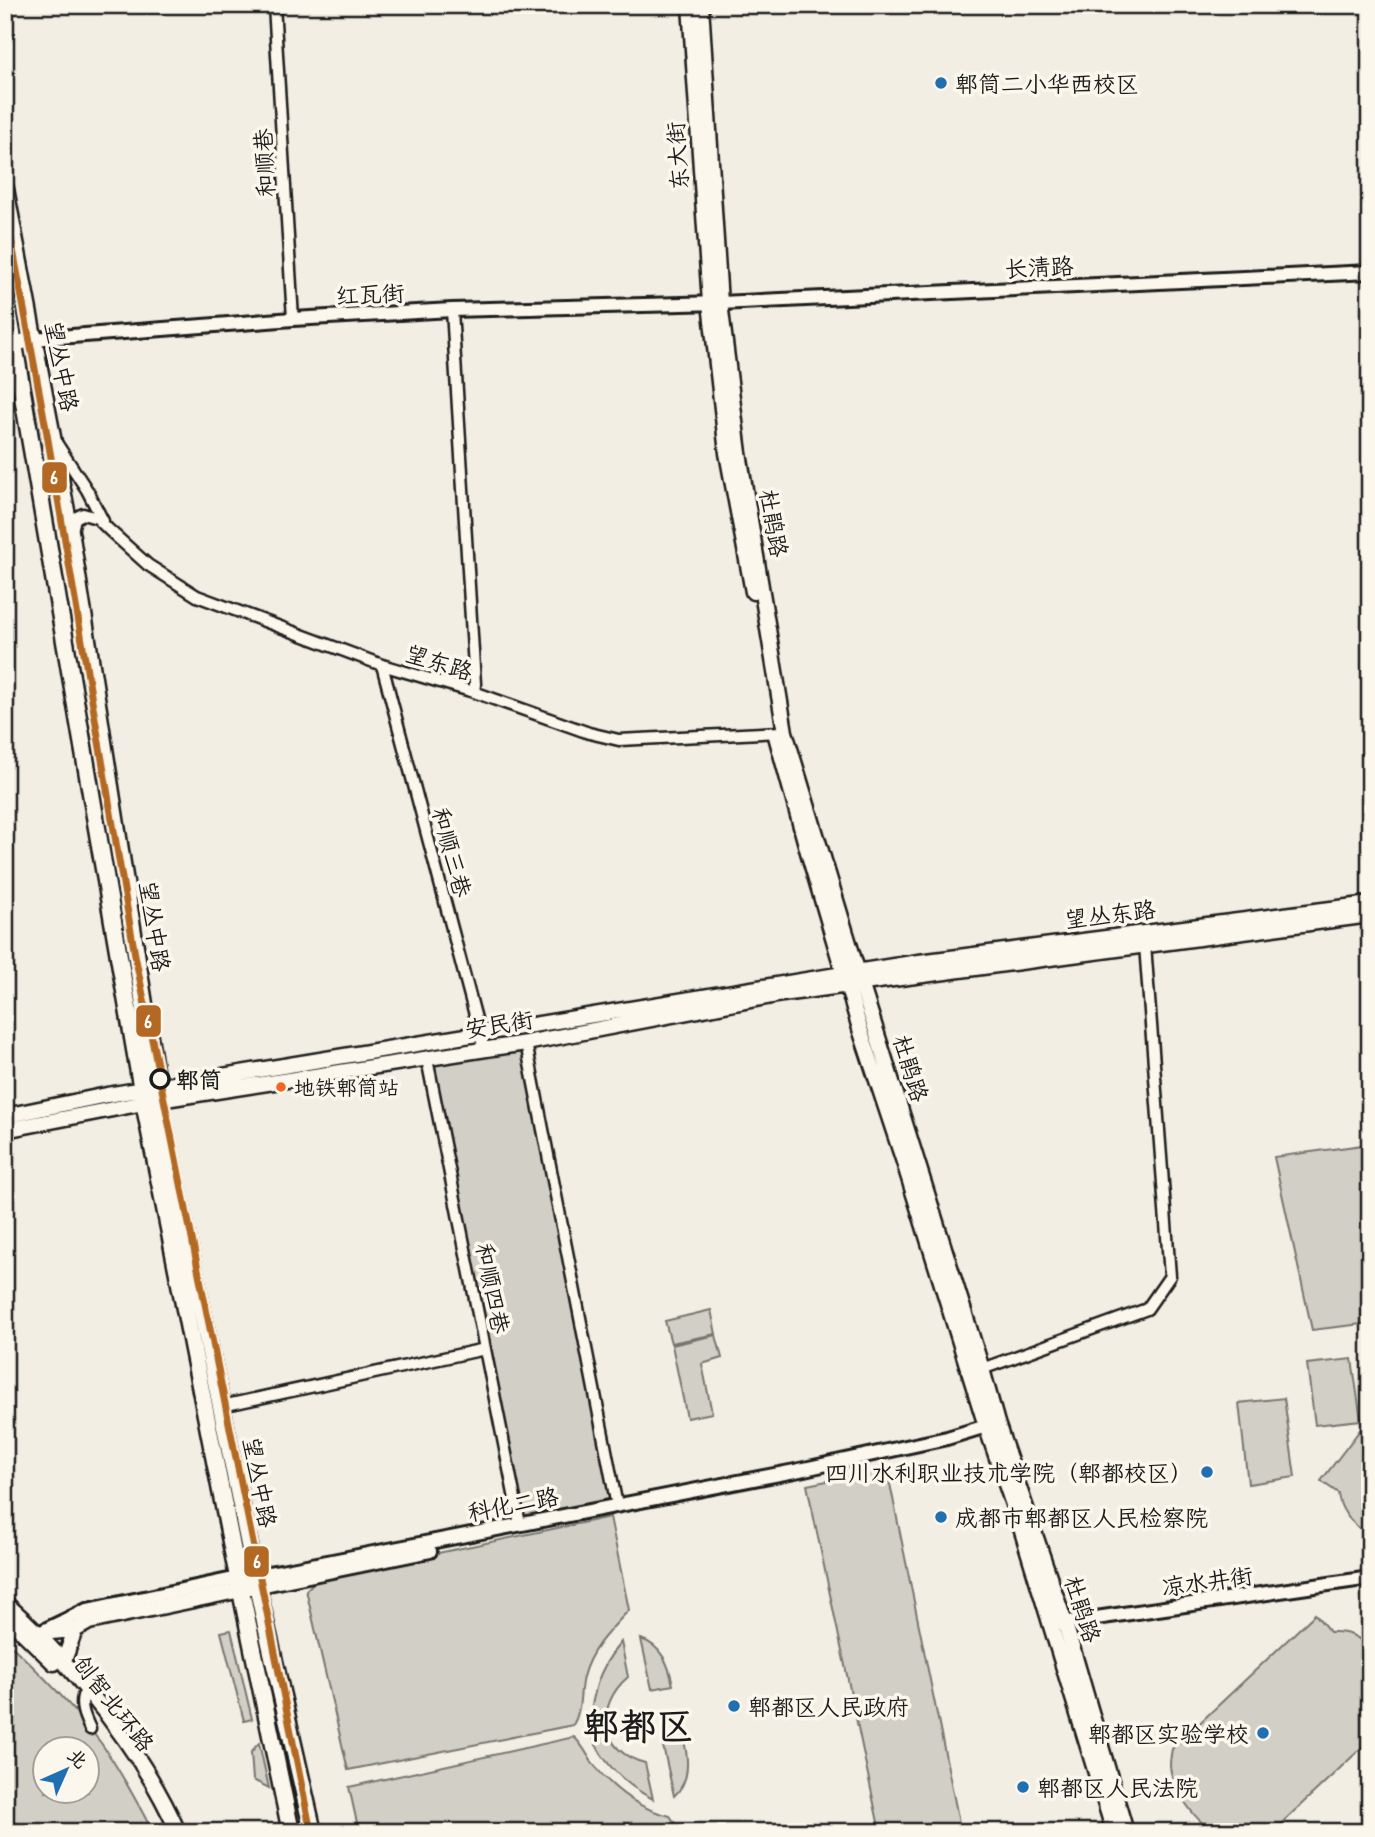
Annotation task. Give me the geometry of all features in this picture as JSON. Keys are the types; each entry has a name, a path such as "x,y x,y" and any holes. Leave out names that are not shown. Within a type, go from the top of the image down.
{"main road":[{"name":"东大街","path":"690,5 715,303"},
{"name":"东大街","path":"701,5 715,303"},
{"name":"望丛中路","path":"5,189 71,537 151,1094 222,1406 257,1581 313,1832"},
{"name":"望丛中路","path":"5,292 10,339 240,1584 291,1832"},
{"name":"杜鹃路","path":"715,303 780,732 852,978 990,1427 1126,1832"},
{"path":"10,339 33,339"},
{"name":"望丛东路","path":"852,978 919,962 1370,904"},
{"name":"望丛东路","path":"852,978 1145,945 1370,915"},
{"name":"杜鹃路","path":"852,978 982,1369 990,1427"},
{"name":"安民街","path":"151,1094 480,1033 852,978"},
{"name":"安民街","path":"151,1094 427,1059 526,1043 852,978"},
{"path":"5,1116 151,1094"},
{"path":"5,1130 151,1094"},
{"path":"5,1615 39,1633 75,1630 89,1622 240,1584"},
{"path":"5,1603 39,1633 120,1730 164,1799 178,1832"},
{"name":"创智北环路","path":"5,1615 46,1655 118,1740 162,1812 170,1832"},
{"name":"杜鹃路","path":"1058,1624 1114,1832"},
{"path":"64,1661 75,1630"},
{"path":"39,1633 46,1655"}],"street":[{"name":"和顺巷","path":"274,5 293,319"},
{"name":"长清路","path":"715,303 1370,272"},
{"name":"红瓦街","path":"33,339 452,310 715,303"},
{"path":"452,310 474,692"},
{"name":"望东路","path":"52,431 108,530"},
{"name":"望东路","path":"71,537 75,518 83,514 97,518 148,565 197,596 382,665 474,692 589,733 619,740 780,732"},
{"name":"和顺三巷","path":"382,665 484,1049"},
{"path":"982,1369 1147,1309 1170,1276 1145,945"},
{"path":"526,1043 618,1506"},
{"name":"和顺四巷","path":"427,1059 520,1524"},
{"path":"222,1406 485,1349"},
{"path":"257,1581 821,1472 949,1445 990,1427"},
{"name":"科化二路","path":"39,1633 87,1611 257,1581 520,1524 795,1471 990,1427"},
{"name":"凉水井街","path":"1058,1624 1370,1578"},
{"path":"83,1696 81,1704 90,1729"}],"shaded area":[{"path":"522,1048 613,1502 522,1521 431,1064"},
{"path":"1370,1144 1370,1323 1312,1330 1274,1157"},
{"path":"711,1310 716,1334 671,1343 665,1321"},
{"path":"716,1335 722,1358 702,1364 712,1413 687,1418 672,1345"},
{"path":"1352,1359 1361,1420 1315,1425 1307,1364"},
{"path":"1284,1398 1295,1477 1248,1484 1239,1403"},
{"path":"1370,1417 1370,1535 1349,1518 1338,1493 1321,1481"},
{"path":"887,1469 961,1832 880,1832 807,1485"},
{"path":"610,1517 629,1610 590,1658 583,1677 579,1707 573,1725 348,1770 306,1590 319,1578"},
{"path":"1315,1614 1330,1632 1352,1635 1370,1647 1370,1740 1273,1831 1218,1832 1194,1814 1175,1785 1170,1766 1172,1749"},
{"path":"231,1630 252,1719 244,1721 221,1632"},
{"path":"641,1639 659,1651 673,1685 652,1689"},
{"path":"5,1640 55,1689 96,1736 32,1736 32,1806 102,1806 102,1745 153,1832 5,1832"},
{"path":"621,1642 628,1677 610,1701 607,1727 611,1739 619,1749 645,1763 653,1799 632,1786 612,1768 603,1757 592,1734 590,1717 597,1684 607,1662"},
{"path":"574,1737 609,1782 637,1803 670,1816 678,1832 359,1832 349,1787"},
{"path":"684,1741 687,1756 686,1778 674,1796 663,1746"},
{"path":"259,1743 269,1788 253,1780 251,1752"}],"transit line":[{"name":"6","path":"5,206 47,434 135,955 311,1832"}],"place":[{"name":"郫筒二小华西校区","path":"941,83"},
{"name":"郫筒","path":"160,1079"},
{"name":"地铁郫筒站","path":"281,1087"},
{"name":"四川水利职业技术学院（郫都校区）","path":"1207,1472"},
{"name":"成都市郫都区人民检察院","path":"941,1517"},
{"name":"郫都区人民政府","path":"734,1706"},
{"name":"郫都区实验学校","path":"1263,1733"},
{"name":"郫都区人民法院","path":"1023,1787"}],"district":[{"name":"郫都区","path":"638,1725"}]}
